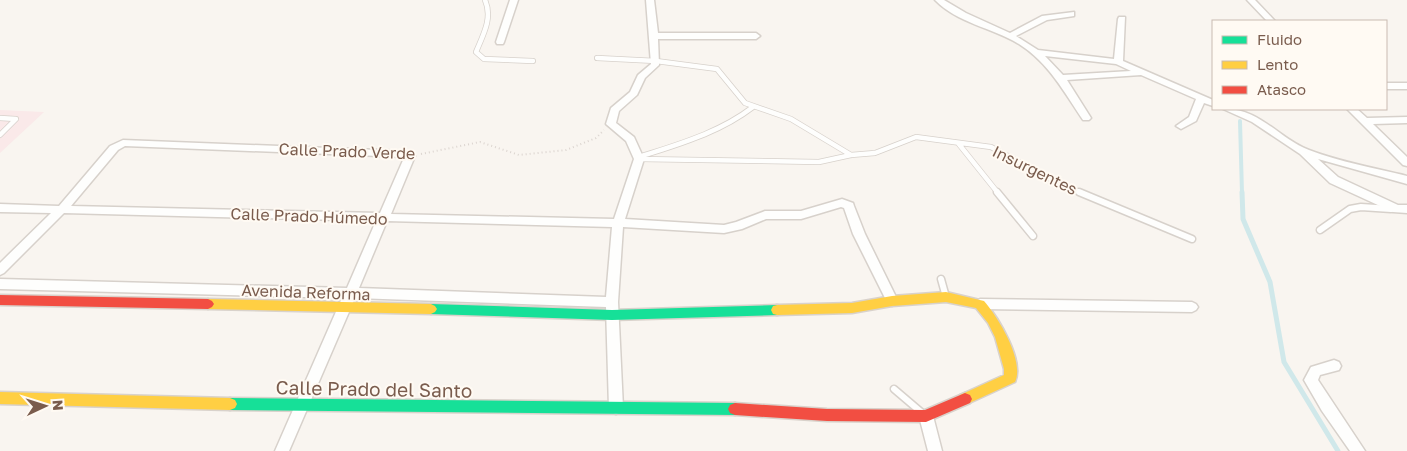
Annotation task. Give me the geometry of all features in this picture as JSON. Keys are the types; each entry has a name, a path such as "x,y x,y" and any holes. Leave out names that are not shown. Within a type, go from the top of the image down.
{"street":[{"path":"500,42 514,0"},
{"path":"616,408 612,308 618,223 639,158 630,139 611,124 614,110 634,93 642,77 655,65 650,0"},
{"path":"938,0 952,11 1010,36 1037,52 1062,78 1086,118"},
{"path":"1251,0 1270,20"},
{"path":"1010,36 1045,18 1071,14"},
{"path":"1118,62 1122,19"},
{"path":"652,36 756,36"},
{"path":"1037,52 1118,62 1212,103"},
{"path":"1087,59 1104,76"},
{"path":"1062,78 1140,73"},
{"path":"1387,86 1407,86"},
{"path":"1181,126 1193,119 1201,99"},
{"path":"1230,110 1254,120 1304,152 1334,180 1402,209"},
{"path":"1353,110 1407,163"},
{"path":"1364,121 1407,120"},
{"name":"Calle Prado Verde","path":"61,210 114,148 122,143 405,154 410,156"},
{"path":"1304,152 1407,180"},
{"path":"282,451 410,156"},
{"name":"Calle Prado Húmedo","path":"0,208 618,223 724,229 738,226 765,215 801,215 842,203 849,206 859,234 892,301"},
{"path":"0,270 61,210"},
{"name":"Avenida Reforma","path":"0,284 352,293 612,308"},
{"path":"612,308 852,308 892,301 946,297 980,304 1192,307"},
{"name":"Avenida Reforma","path":"0,300 612,308"},
{"path":"935,451 926,416 1010,378 1011,369 1001,337 993,320 980,304"},
{"path":"1334,366 1316,371 1311,380 1327,407 1358,451"},
{"name":"Calle Prado del Santo","path":"0,398 302,406 747,409 827,415 926,416"}],"lane":[{"path":"485,0 489,6 490,14 476,52 479,56 484,59 533,60"},
{"path":"597,58 656,61 717,69 745,103 791,119 851,155"},
{"path":"639,158 720,129 740,119 753,107"},
{"path":"0,118 16,120 0,135"},
{"path":"639,158 819,162 881,151 916,137 958,143"},
{"name":"Insurgentes","path":"958,143 1033,236"},
{"name":"Insurgentes","path":"958,143 991,147 1060,184 1192,239"},
{"path":"1320,230 1350,209 1402,209"},
{"path":"941,279 946,297"},
{"path":"894,389 926,416"}],"path":[{"name":"Calle Prado Verde","path":"410,156 480,142 519,155 566,150 596,138"}],"shaded area":[{"path":"0,110 44,112 0,153"}],"waterway":[{"path":"1240,121 1242,193"},
{"path":"1242,192 1243,219 1270,282 1284,362 1338,451"}],"traffic: fast":[{"path":"431,309 612,315 777,310"},
{"path":"230,404 735,409"}],"traffic: slow":[{"path":"777,310 852,308 892,301 946,297 980,304 993,320 1001,337 1011,369 1010,378 965,399"},
{"path":"208,304 431,309"},
{"path":"0,398 230,404"}],"traffic: jam":[{"path":"0,300 208,304"},
{"path":"735,409 827,415 926,416 965,399"}]}
